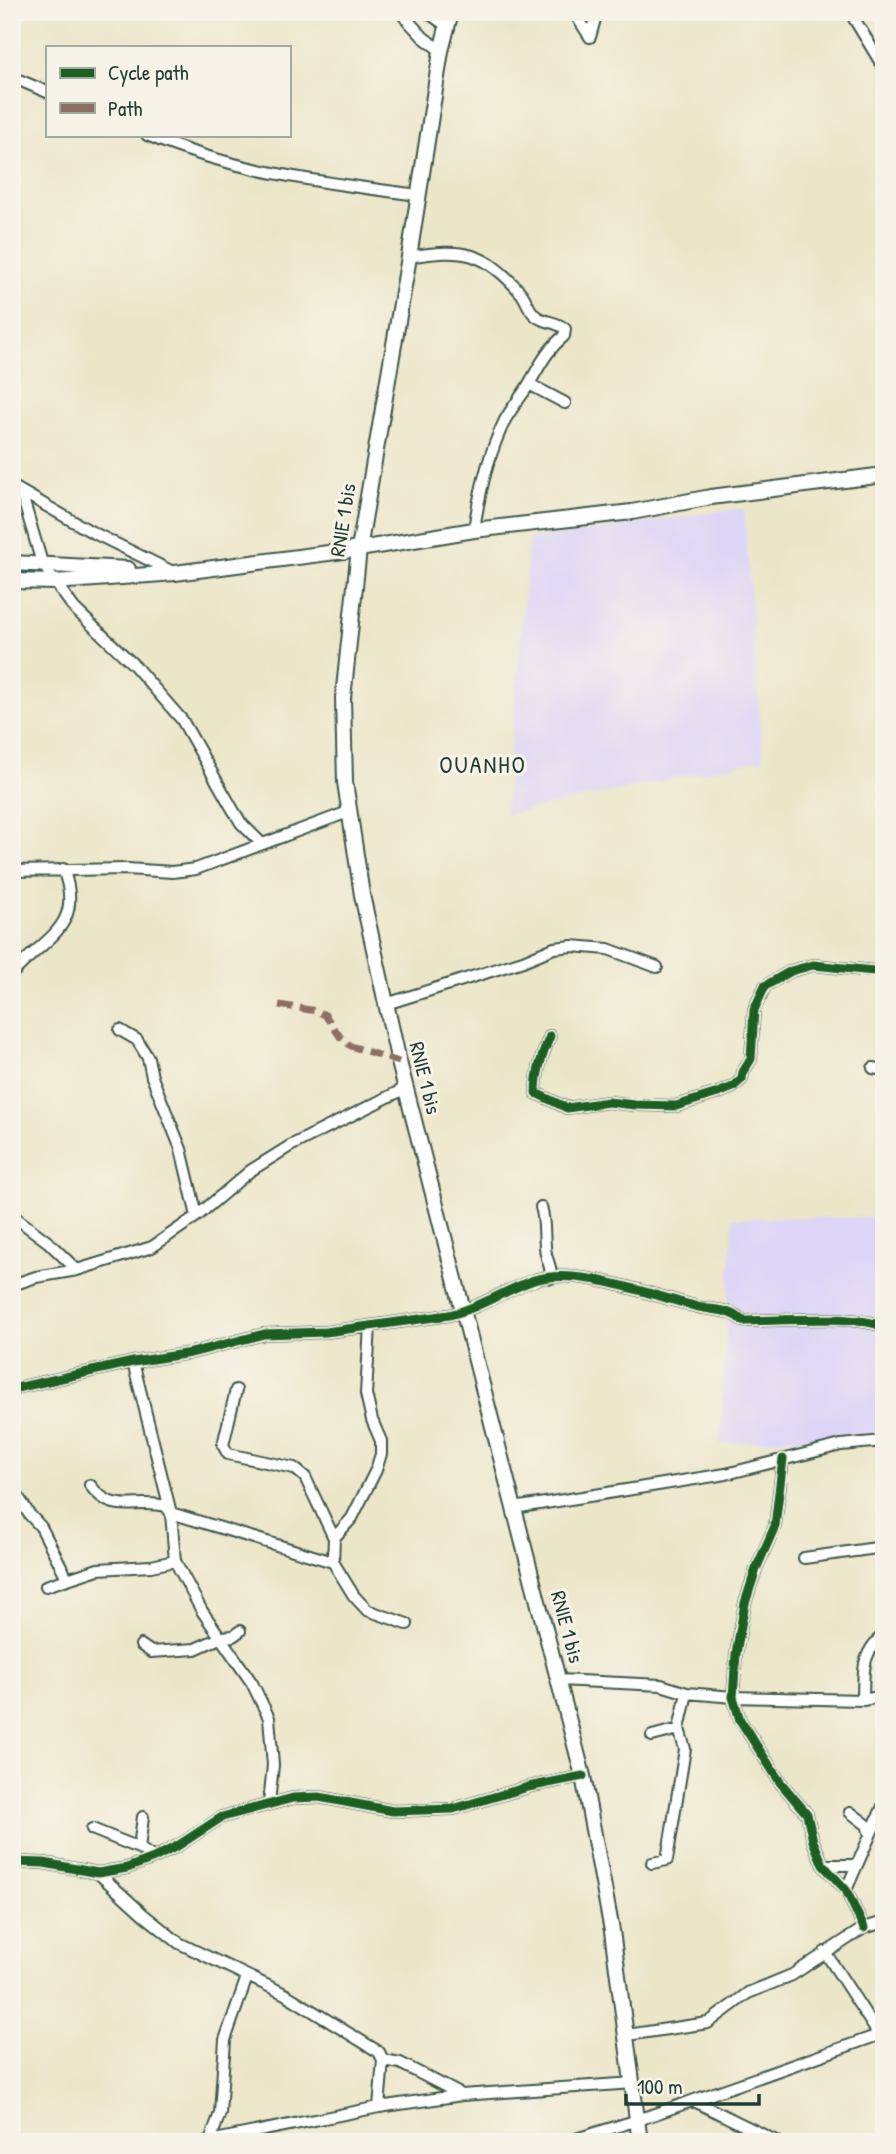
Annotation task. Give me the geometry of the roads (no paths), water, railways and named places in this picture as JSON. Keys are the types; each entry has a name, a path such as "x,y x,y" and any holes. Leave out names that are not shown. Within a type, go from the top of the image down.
{"main road":[{"name":"RNIE 1 bis","path":"449,19 441,51 359,549 344,698 343,751 348,812 362,895 406,1088 583,1776 608,1906 640,2142"},
{"path":"12,581 55,582 175,572 359,549 474,530 632,512 711,497 884,475"},
{"path":"12,563 175,572"}],"street":[{"path":"400,12 423,37 441,51"},
{"path":"426,12 449,19"},
{"path":"574,12 590,37 597,12"},
{"path":"850,12 884,68"},
{"path":"12,77 46,92"},
{"path":"150,136 239,167 282,176 418,195"},
{"path":"409,257 452,251 467,253 478,258 522,293 533,314 564,326 564,336 538,365 497,437 474,530"},
{"path":"529,384 565,403"},
{"path":"17,489 42,564 74,608 134,665 182,720 241,823 261,844"},
{"path":"17,489 90,531 175,572"},
{"path":"12,871 63,869 172,872 195,869 348,812"},
{"path":"12,974 64,922 70,906 70,888 63,869"},
{"path":"386,1004 563,947 591,946 608,949 657,967"},
{"path":"551,1036 537,1073 536,1093 548,1100 567,1108 608,1102 676,1106 733,1087 741,1079 751,1059 754,1010 765,986 791,971 813,965 874,971 884,975"},
{"path":"120,1030 136,1040 148,1058 152,1077 181,1149 197,1216"},
{"path":"12,1285 36,1277 77,1270 152,1247 197,1216 250,1171 280,1152 406,1088"},
{"path":"541,1207 545,1219 546,1256 552,1271 551,1278"},
{"path":"12,1215 48,1242 77,1270"},
{"path":"12,1389 133,1362 191,1353 264,1334 326,1332 463,1312 534,1280 551,1278 601,1282 701,1307 734,1312 743,1321 846,1321 884,1326"},
{"path":"334,1538 352,1518 380,1461 381,1441 372,1420 366,1394 370,1326"},
{"path":"133,1362 171,1513 176,1561 191,1593 252,1683 269,1718 273,1765 269,1803"},
{"path":"236,1390 223,1445 224,1451 294,1468 305,1477 334,1538 333,1562 349,1590 367,1610 407,1624"},
{"path":"514,1508 726,1474 841,1445 884,1441"},
{"path":"783,1459 775,1526 745,1603 736,1654 733,1697 740,1720 780,1782 807,1814 813,1841 823,1865 845,1890 864,1928"},
{"path":"90,1485 101,1498 109,1502 119,1505 161,1504 171,1513 333,1562"},
{"path":"12,1487 41,1527 67,1578"},
{"path":"804,1558 884,1547"},
{"path":"46,1586 98,1569 151,1566 176,1561"},
{"path":"141,1645 151,1652 195,1648 222,1637 233,1636 240,1631"},
{"path":"863,1700 863,1667 870,1647 884,1634"},
{"path":"559,1680 661,1685 687,1693 733,1697 863,1700 884,1696"},
{"path":"652,1863 667,1860 674,1829 684,1749 684,1739 679,1729 687,1693"},
{"path":"652,1736 679,1729"},
{"path":"12,1862 44,1863 99,1874 154,1858 179,1846 222,1817 269,1803 319,1797 393,1811 453,1808 528,1787 583,1776"},
{"path":"845,1890 884,1804"},
{"path":"850,1812 867,1825 870,1835"},
{"path":"139,1848 143,1817"},
{"path":"92,1829 139,1848 154,1858"},
{"path":"823,1865 857,1865"},
{"path":"99,1874 179,1942 285,1994 379,2052 383,2060 379,2107"},
{"path":"627,2035 708,2023 748,1993 792,1975 864,1928 884,1922"},
{"path":"566,2142 694,2101 882,2034 825,1952"},
{"path":"208,2141 220,2113 225,2040 247,1977"},
{"path":"383,2060 400,2063 462,2095"},
{"path":"208,2141 379,2107 462,2095 634,2083"},
{"path":"694,2101 771,2141"}],"district":[{"name":"OUANHO","path":"483,765"}]}
